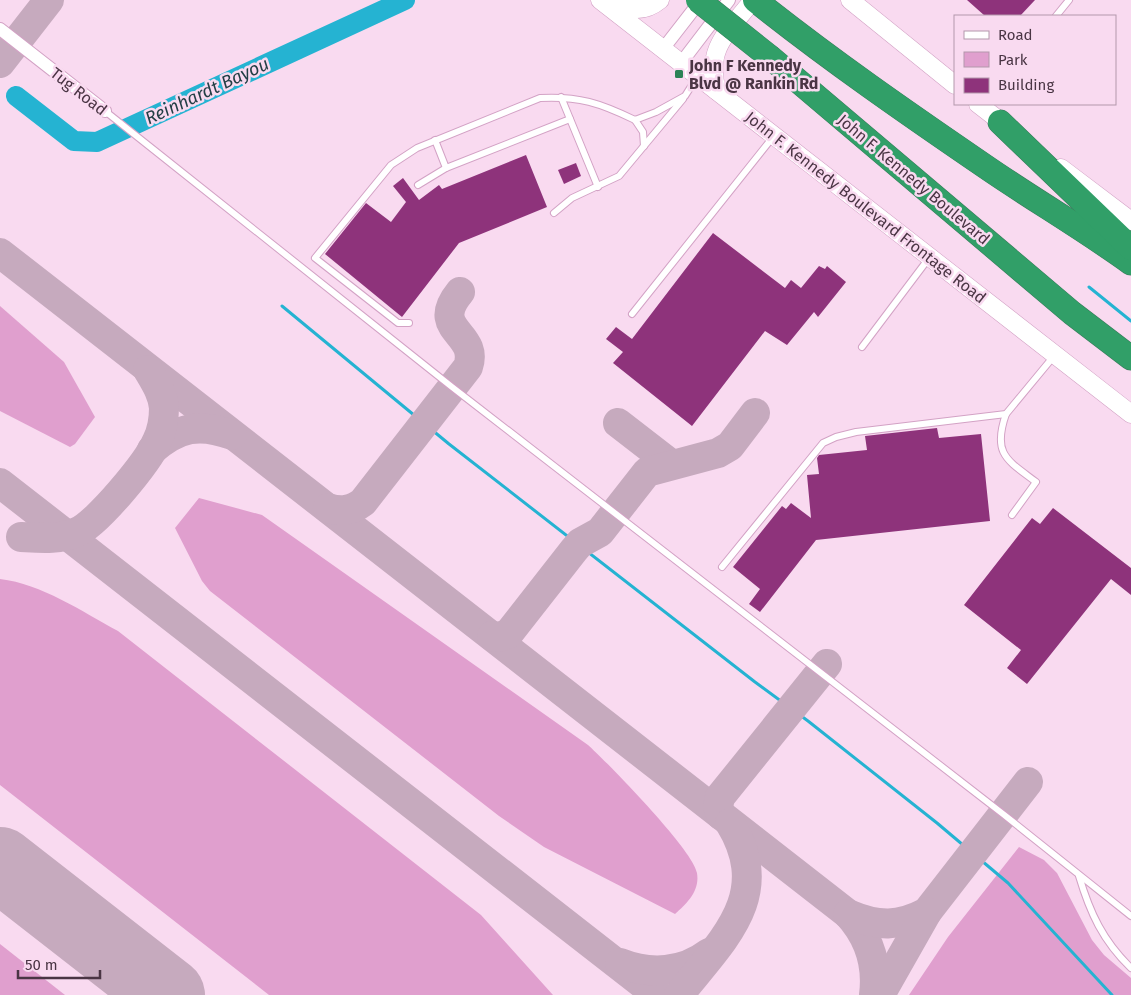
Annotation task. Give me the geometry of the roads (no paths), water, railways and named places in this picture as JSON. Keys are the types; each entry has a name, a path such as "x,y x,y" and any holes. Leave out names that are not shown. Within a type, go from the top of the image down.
{"highway":[{"name":"John F. Kennedy Boulevard","path":"699,0 771,58 1064,306 1131,358"},
{"path":"754,0 795,32 987,168 1084,229 1131,263"},
{"path":"988,110 1131,248"}],"street":[{"name":"John F. Kennedy Boulevard Frontage Road","path":"600,0 1131,414"},
{"path":"610,0 628,10 641,9 660,0"},
{"path":"663,49 699,0"},
{"path":"681,63 729,0"},
{"path":"717,91 713,76 715,51 754,0"},
{"path":"850,0 954,84"},
{"name":"Tug Road","path":"0,29 105,111"},
{"path":"988,110 1131,221"}],"lane":[{"path":"1057,15 1069,0"},
{"path":"554,213 572,198 619,176 685,96 698,76"},
{"path":"634,120 656,112 685,96"},
{"path":"409,323 398,323 315,258 391,165 417,148 540,98 561,97 602,104 634,120 643,132 644,146"},
{"path":"561,97 598,187"},
{"name":"Tug Road","path":"105,111 460,393 1003,814 1131,916"},
{"path":"418,185 446,168 570,119"},
{"path":"632,314 774,136"},
{"path":"435,140 446,168"},
{"path":"862,347 930,257"},
{"path":"1012,515 1036,482 1005,459 1000,447 1000,430 1006,414 1055,355"},
{"path":"722,567 823,443 836,437 856,432 1006,414"},
{"path":"1079,875 1090,913 1118,955 1131,968"}],"waterway":[{"name":"Reinhardt Bayou","path":"16,96 74,141 97,142 405,0"},
{"path":"1089,287 1131,321"},
{"path":"282,306 449,444 937,823 1008,883 1112,995"}],"place":[{"name":"John F Kennedy Blvd @ Rankin Rd","path":"679,74"}]}
